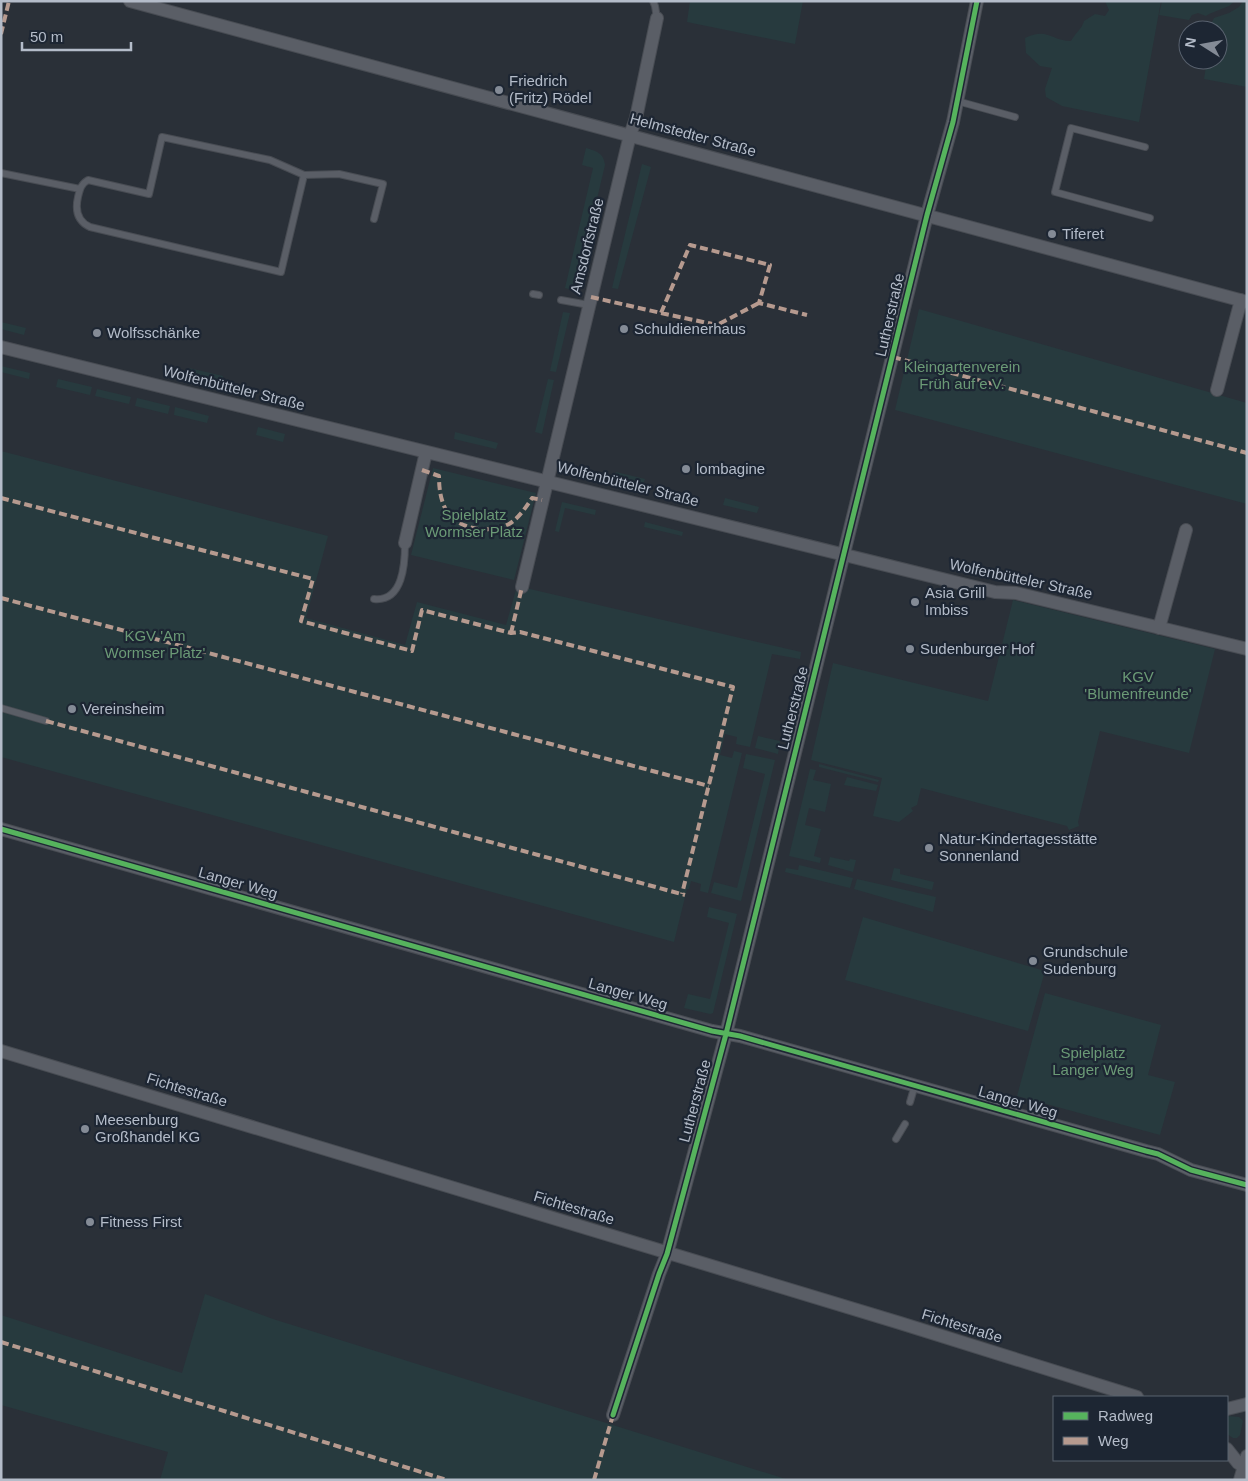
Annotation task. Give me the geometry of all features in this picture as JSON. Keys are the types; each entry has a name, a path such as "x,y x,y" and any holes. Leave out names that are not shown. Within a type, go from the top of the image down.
{"street":[{"name":"Helmstedter Straße","path":"130,1 1244,301"},
{"name":"Lutherstraße","path":"613,1416 667,1254 726,1034 927,215 957,101 977,1"},
{"name":"Amsdorfstraße","path":"522,587 630,135 636,118 657,18"},
{"path":"1217,390 1244,301"},
{"name":"Wolfenbütteler Straße","path":"1,347 995,592 1016,593 1247,649"},
{"path":"405,542 426,452"},
{"path":"1159,628 1186,530"},
{"name":"Langer Weg","path":"1,829 1158,1154 1191,1170 1247,1185"},
{"name":"Fichtestraße","path":"1,1051 900,1323 1134,1396"},
{"path":"1228,1409 1247,1404"},
{"path":"1228,1450 1244,1468"}],"lane":[{"path":"653,1 656,6 657,18"},
{"path":"957,101 1015,117"},
{"path":"1145,147 1071,128 1055,192 1150,218"},
{"path":"304,175 281,272 88,226 81,220 76,210 80,189 84,182 90,180 149,194 162,137 270,160 304,175 339,174 383,184 374,219"},
{"path":"1,173 80,189"},
{"path":"561,300 589,305"},
{"path":"374,599 382,600 390,597 398,589 405,556 405,542"},
{"path":"1,708 46,721"},
{"path":"910,1102 915,1085"},
{"path":"896,1139 905,1124"}],"green space":[{"path":"690,1 803,1 795,44 687,22"},
{"path":"1105,1 1161,1 1139,122 1062,106 1046,97 1045,89 1052,68 1040,66 1026,53 1025,38 1033,35 1044,34 1071,41 1084,21 1095,14 1105,16 1109,10"},
{"path":"1162,1 1235,1 1229,6 1206,16 1198,13 1192,15 1189,20 1159,15"},
{"path":"1243,1 1247,1 1247,87 1204,79 1205,70 1228,70 1228,20 1213,20 1239,7"},
{"path":"586,148 601,155 605,165 576,288 572,290 565,288 593,168 582,165"},
{"path":"642,164 651,167 618,289 612,288"},
{"name":"Kleingartenverein Früh auf e.V.","path":"919,309 1247,403 1247,504 895,410"},
{"path":"563,312 570,313 556,372 550,371"},
{"path":"1,322 26,328 24,335 1,329"},
{"path":"1,366 30,373 29,379 1,372"},
{"path":"189,368 223,376 222,383 187,374"},
{"path":"58,379 92,387 90,395 56,387"},
{"path":"548,379 554,380 542,434 535,432"},
{"path":"97,389 131,397 129,404 95,396"},
{"path":"137,398 170,406 168,414 135,406"},
{"path":"175,407 209,416 207,423 174,415"},
{"path":"258,427 285,434 283,442 256,435"},
{"path":"455,432 498,443 496,449 454,439"},
{"name":"KGV 'Am Wormser Platz'","path":"1,451 328,536 306,618 405,645 417,602 506,625 517,586 801,652 800,659 772,654 750,747 736,744 737,737 725,734 720,755 732,758 734,751 742,753 708,893 700,891 701,884 691,881 689,889 687,889 674,942 1,757"},
{"name":"Spielplatz Wormser Platz","path":"433,468 536,493 514,580 411,555"},
{"path":"616,472 645,479 643,485 614,478"},
{"path":"725,498 759,507 757,513 723,505"},
{"path":"562,502 596,510 595,515 565,508 559,532 555,531"},
{"path":"645,522 683,532 682,536 644,527"},
{"name":"KGV 'Blumenfreunde'","path":"1013,600 1215,649 1189,753 1100,731 1078,822 1079,826 1069,830 1067,826 921,788 917,805 911,808 913,811 899,822 873,816 882,778 811,760 833,663 988,701"},
{"path":"758,736 780,741 778,754 755,748"},
{"path":"746,754 775,760 741,901 711,893 714,882 737,888 765,774 743,768"},
{"path":"819,764 879,780 878,782 819,767"},
{"path":"810,769 816,770 813,780 831,784 825,812 809,808 805,825 821,829 814,856 821,858 820,863 789,856"},
{"path":"847,777 878,785 876,791 844,785"},
{"path":"830,857 849,861 850,859 856,860 853,872 828,865"},
{"path":"799,865 853,878 850,888 785,872 786,868 798,870"},
{"path":"894,868 900,869 900,874 934,882 932,890 891,880"},
{"path":"857,879 936,897 933,912 854,889"},
{"path":"709,907 737,914 713,1013 710,1014 684,1008 688,994 710,999 729,923 707,917"},
{"path":"863,917 1045,971 1028,1031 845,980"},
{"name":"Spielplatz Langer Weg","path":"1045,993 1161,1025 1148,1075 1175,1082 1160,1135 1017,1096"},
{"path":"205,1294 273,1319 789,1480 160,1480 168,1452 1,1405 1,1315 182,1373"},
{"path":"1228,1416 1239,1417 1243,1421 1240,1435 1237,1438 1228,1435"}],"marked path":[{"path":"1,34 9,1"},
{"path":"591,297 661,313 690,245 770,265 759,303 807,315"},
{"path":"661,313 717,325 759,303"},
{"path":"893,357 1247,453"},
{"path":"422,470 439,476 443,504 452,517 459,523 478,529 494,529 509,524 516,519 532,498 542,500"},
{"path":"1,498 313,579 301,621 412,651 422,610 511,633 520,632 733,687 682,894"},
{"path":"511,633 522,587"},
{"path":"1,598 709,786"},
{"path":"46,721 685,895"},
{"path":"1,1342 447,1480"},
{"path":"594,1480 613,1415"}],"cycle path":[{"path":"613,1415 667,1254 726,1034 927,215 953,122 977,1"},
{"path":"1,829 712,1031 740,1036 1158,1154 1191,1170 1247,1185"}],"place":[{"name":"Friedrich (Fritz) Rödel","path":"499,90"},
{"name":"Tiferet","path":"1052,234"},
{"name":"Schuldienerhaus","path":"624,329"},
{"name":"Wolfsschänke","path":"97,333"},
{"name":"lombagine","path":"686,469"},
{"name":"Asia Grill Imbiss","path":"915,602"},
{"name":"Sudenburger Hof","path":"910,649"},
{"name":"Vereinsheim","path":"72,709"},
{"name":"Natur-Kindertagesstätte Sonnenland","path":"929,848"},
{"name":"Grundschule Sudenburg","path":"1033,961"},
{"name":"Meesenburg Großhandel KG","path":"85,1129"},
{"name":"Fitness First","path":"90,1222"}]}
